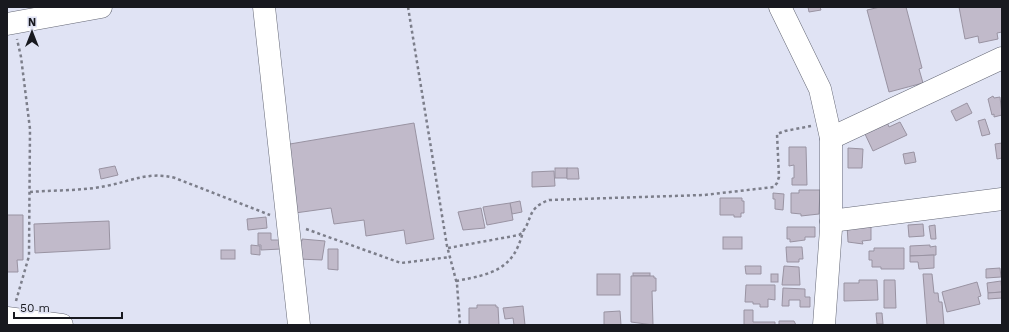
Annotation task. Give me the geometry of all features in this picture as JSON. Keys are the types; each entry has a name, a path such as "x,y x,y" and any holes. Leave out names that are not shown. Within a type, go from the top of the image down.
{"street":[{"path":"10,23 101,7"},
{"path":"264,7 286,222 299,325"},
{"path":"780,7 820,89 830,131 831,221 824,325"},
{"path":"830,131 1002,58"},
{"path":"831,221 1002,199"},
{"path":"10,318 62,325"}],"path":[{"path":"408,7 448,248 456,282 460,325"},
{"path":"10,23 21,57 30,130 29,256 10,318"},
{"path":"456,282 477,277 504,266 515,255 523,231 533,210 539,204 549,200 704,195 774,187 779,177 777,134 785,131 830,131"},
{"path":"30,192 105,187 150,175 162,174 286,222 400,263 450,257"},
{"path":"448,248 512,237 523,231"}],"building":[{"path":"808,7 820,7 821,10 809,12"},
{"path":"880,7 906,7 922,68 919,69 923,83 889,92 867,10"},
{"path":"959,7 1002,7 1002,32 997,33 998,39 979,43 978,36 965,39"},
{"path":"993,96 994,98 1000,97 1002,115 994,117 994,114 992,115 988,99"},
{"path":"967,103 972,113 956,121 951,111"},
{"path":"985,119 990,134 982,136 978,121"},
{"path":"887,122 889,127 900,122 907,135 873,151 865,134"},
{"path":"414,123 434,239 406,244 404,230 366,236 364,220 334,224 331,208 295,213 284,145"},
{"path":"1002,143 1002,158 997,159 995,144"},
{"path":"789,147 806,147 807,185 792,185 792,178 794,178 794,165 789,166"},
{"path":"848,148 863,149 862,168 848,168"},
{"path":"914,152 916,162 905,164 903,154"},
{"path":"115,166 118,175 101,179 99,169"},
{"path":"555,168 567,168 567,178 555,178"},
{"path":"567,168 578,168 579,179 567,179"},
{"path":"554,171 555,186 532,187 532,172"},
{"path":"799,190 820,190 819,214 801,216 801,214 791,213 791,193 799,193"},
{"path":"773,193 784,194 783,210 775,209 775,199 773,199"},
{"path":"720,198 742,198 742,201 744,201 744,213 741,213 741,217 734,217 734,215 720,215"},
{"path":"520,201 522,212 512,214 510,203"},
{"path":"510,203 513,220 487,225 483,207"},
{"path":"481,208 485,228 463,230 458,212"},
{"path":"7,215 23,215 23,260 17,260 18,272 7,272"},
{"path":"266,217 267,228 248,230 247,219"},
{"path":"109,221 110,249 35,253 34,224"},
{"path":"923,224 924,236 909,237 908,225"},
{"path":"847,225 871,227 871,240 862,241 863,244 848,242"},
{"path":"935,225 936,239 931,239 929,226"},
{"path":"787,227 815,227 815,237 805,237 805,240 790,242 790,239 787,239"},
{"path":"258,233 271,233 271,240 281,240 281,249 261,250 261,245 258,245"},
{"path":"723,237 742,237 742,249 723,249"},
{"path":"302,239 325,241 322,260 298,259 299,240 302,241"},
{"path":"251,245 260,246 260,255 251,254"},
{"path":"930,245 930,247 936,246 936,255 910,256 910,246"},
{"path":"786,247 802,247 803,259 799,259 799,262 787,262"},
{"path":"874,248 904,248 904,269 881,269 881,267 872,267 872,260 869,260 869,251 874,251"},
{"path":"328,249 338,249 338,270 328,269"},
{"path":"221,250 235,250 235,259 221,259"},
{"path":"934,255 934,268 919,269 918,262 910,262 910,256"},
{"path":"745,266 761,266 761,274 746,274"},
{"path":"784,266 799,267 800,285 782,285"},
{"path":"1000,268 1001,277 986,278 986,269"},
{"path":"633,273 650,273 650,276 633,276"},
{"path":"597,274 620,274 620,295 597,295"},
{"path":"771,274 778,274 778,282 771,282"},
{"path":"923,274 932,274 934,293 938,293 939,302 942,302 944,325 927,325"},
{"path":"631,276 654,276 654,278 656,278 656,291 652,291 653,325 631,322"},
{"path":"859,280 877,280 878,300 844,301 844,283 859,283"},
{"path":"884,280 895,280 896,308 884,308"},
{"path":"1001,281 1002,292 988,293 987,283"},
{"path":"977,282 981,296 978,297 980,304 947,312 942,292"},
{"path":"746,285 775,285 775,300 768,299 768,307 760,307 760,304 753,304 753,302 745,302"},
{"path":"783,288 805,289 805,297 810,297 810,307 800,307 800,300 789,300 789,306 782,306"},
{"path":"1002,292 1002,298 988,299 988,293"},
{"path":"477,305 496,305 496,307 498,307 499,325 469,325 469,308 477,308"},
{"path":"523,306 525,325 514,325 513,318 505,319 503,308"},
{"path":"744,310 753,310 753,322 775,322 775,325 744,325"},
{"path":"620,311 621,325 604,325 604,312"},
{"path":"876,313 882,313 883,324 877,324"},
{"path":"779,321 794,321 796,325 779,325"}]}
